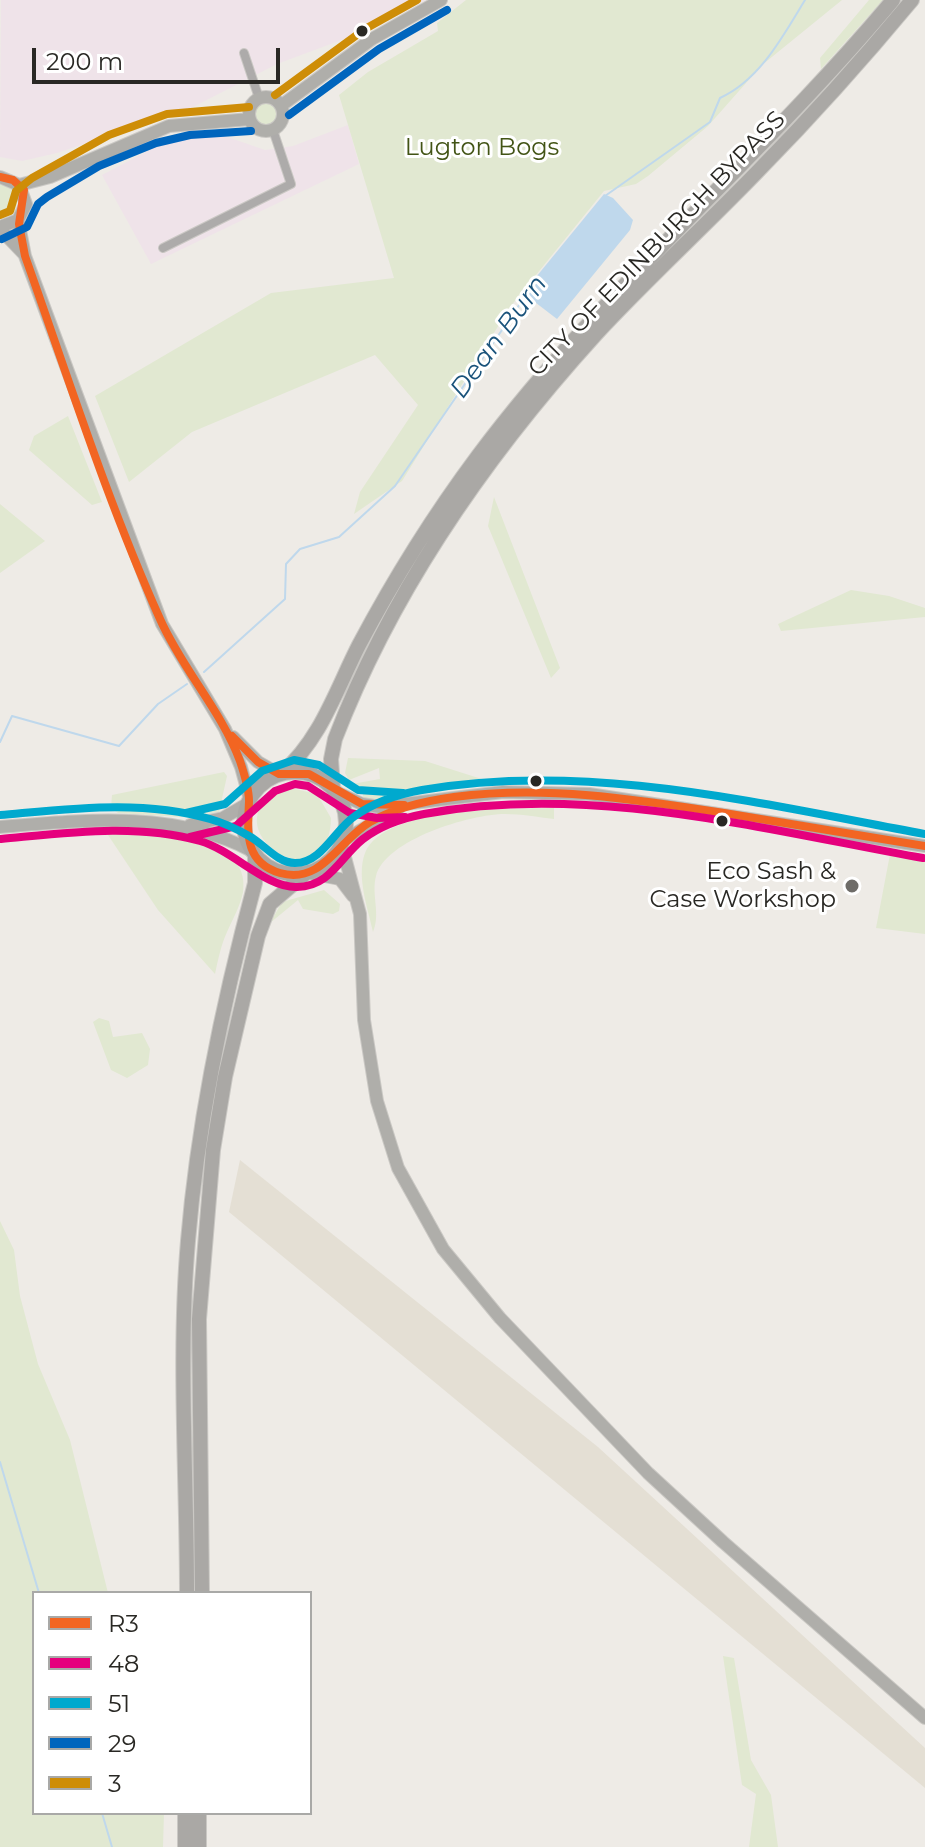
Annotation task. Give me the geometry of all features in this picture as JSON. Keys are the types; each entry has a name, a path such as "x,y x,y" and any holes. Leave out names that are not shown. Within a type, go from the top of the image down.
{"highway":[{"name":"CITY OF EDINBURGH BYPASS","path":"280,774 314,739 359,646 403,569 450,495 514,409 602,307 745,165 893,0"},
{"name":"CITY OF EDINBURGH BYPASS","path":"335,790 331,759 335,739 388,623 435,543 491,463 605,325 769,160 912,0"},
{"path":"187,1591 184,1315 188,1242 210,1077 255,883 254,853 244,826 248,802 260,786 280,774 309,774 335,790 346,811 343,843 330,862 307,873 270,904 242,996 213,1150 199,1319 202,1591"},
{"path":"254,853 272,869 307,873"},
{"path":"185,1815 185,1847"},
{"path":"199,1815 199,1847"}],"main road":[{"path":"282,105 372,39 441,0"},
{"path":"259,98 274,98 282,105 284,117 273,130 262,131 250,119 250,109 259,98"},
{"path":"0,177 19,185 50,177 169,126 250,119"},
{"path":"26,198 50,177"},
{"path":"19,185 26,198 24,210 18,220 0,228 25,256"},
{"path":"0,827 103,821 187,825 223,818 248,802 241,767 225,729 162,624 25,256 18,220"},
{"path":"225,729 256,761 280,774"},
{"path":"335,790 362,804 380,807 503,792 589,794 925,846"},
{"path":"405,805 343,843 358,905 364,1020 377,1101 398,1168 443,1249 500,1318 648,1473 925,1718"},
{"path":"187,825 224,837 254,853"},
{"path":"307,873 340,879 358,905"}],"street":[{"path":"244,53 259,98"},
{"path":"163,248 291,184 273,130"}],"shaded area":[{"path":"1,0 426,0 379,26 277,64 193,107 57,153 22,161 0,157"},
{"path":"348,125 359,164 151,264 102,175 165,142 216,133 265,150 293,146"},
{"path":"240,1160 598,1447 925,1748 925,1788 229,1212"}],"green space":[{"name":"Lugton Bogs","path":"466,0 842,0 762,65 708,126 648,176 636,184 604,191 510,307 402,481 354,514 360,492 418,405 375,355 192,432 129,482 95,396 271,293 394,278 339,95 368,72 438,31 437,23"},
{"path":"869,0 883,0 821,69 820,58"},
{"path":"266,102 275,105 278,114 275,123 266,126 257,123 254,114 257,105"},
{"path":"0,184 14,190 18,200 15,211 0,219"},
{"path":"68,416 102,502 92,505 29,450 34,436"},
{"path":"494,497 560,668 551,678 488,526"},
{"path":"0,504 45,541 0,573"},
{"path":"851,590 889,596 925,608 925,617 781,631 778,624"},
{"path":"348,758 425,761 488,781 484,785 372,800 363,797 363,793 352,784 380,779 379,768 349,780 345,773"},
{"path":"224,772 227,776 219,812 180,817 118,813 111,808 112,795"},
{"path":"286,787 317,794 331,818 325,845 311,858 293,859 276,851 262,838 257,821 263,803"},
{"path":"554,808 554,819 505,814 451,824 395,851 376,876 373,932 362,872 365,853 377,838 397,826 451,813"},
{"path":"106,832 192,840 231,857 241,872 243,892 223,942 215,974 158,910"},
{"path":"891,849 925,855 925,934 876,928"},
{"path":"324,890 340,904 339,911 333,914 303,909 298,900 270,923 282,902"},
{"path":"99,1018 109,1021 113,1037 142,1033 150,1049 148,1065 127,1078 111,1070 93,1022"},
{"path":"0,1221 14,1250 20,1296 38,1364 70,1440 108,1591 32,1591 32,1815 164,1815 163,1847 0,1847"},
{"path":"723,1656 734,1658 751,1760 771,1795 778,1847 749,1847 756,1794 742,1785"}],"water":[{"path":"604,194 613,198 633,220 630,230 557,319 523,293"}],"waterway":[{"name":"Dean Burn","path":"605,196 710,122 720,98 759,69 805,0"},
{"name":"Dean Burn","path":"204,672 285,599 286,564 300,549 339,537 395,486 526,295"},
{"name":"Dean Burn","path":"0,742 12,716 119,746 158,704 187,684"},
{"path":"0,1462 38,1591"},
{"path":"103,1815 112,1847"}],"transit line":[{"name":"3","path":"275,95 365,29 417,0"},
{"name":"29","path":"289,115 379,49 447,10"},
{"name":"3","path":"0,215 10,211 16,191 32,178 109,135 167,114 249,107"},
{"name":"29","path":"2,239 27,227 38,204 47,197 99,166 156,143 190,135 251,131"},
{"name":"R3","path":"0,177 13,180 24,190 19,224 25,256 89,439 160,619 223,724 240,761 248,791 250,844 259,861 268,868 295,875 307,873 329,859 370,822 410,806 454,797 522,792 589,795 657,803 925,846"},
{"name":"R3","path":"232,736 258,762 279,774 309,774 362,804 404,805"},
{"name":"51","path":"186,813 225,804 262,771 294,760 319,765 358,790 403,793"},
{"name":"51","path":"0,815 106,807 185,813 230,826 255,839 282,860 295,863 305,862 321,852 355,816 396,796 485,782 548,780 611,783 738,799 925,834"},
{"name":"48","path":"190,837 236,826 275,791 295,784 308,786 350,813 377,818 405,817"},
{"name":"48","path":"1,839 101,831 176,836 213,846 274,882 297,887 318,882 363,839 400,820 486,806 549,804 675,814 923,858"}],"place":[{"name":"Eco Sash & Case Workshop","path":"852,886"}]}
